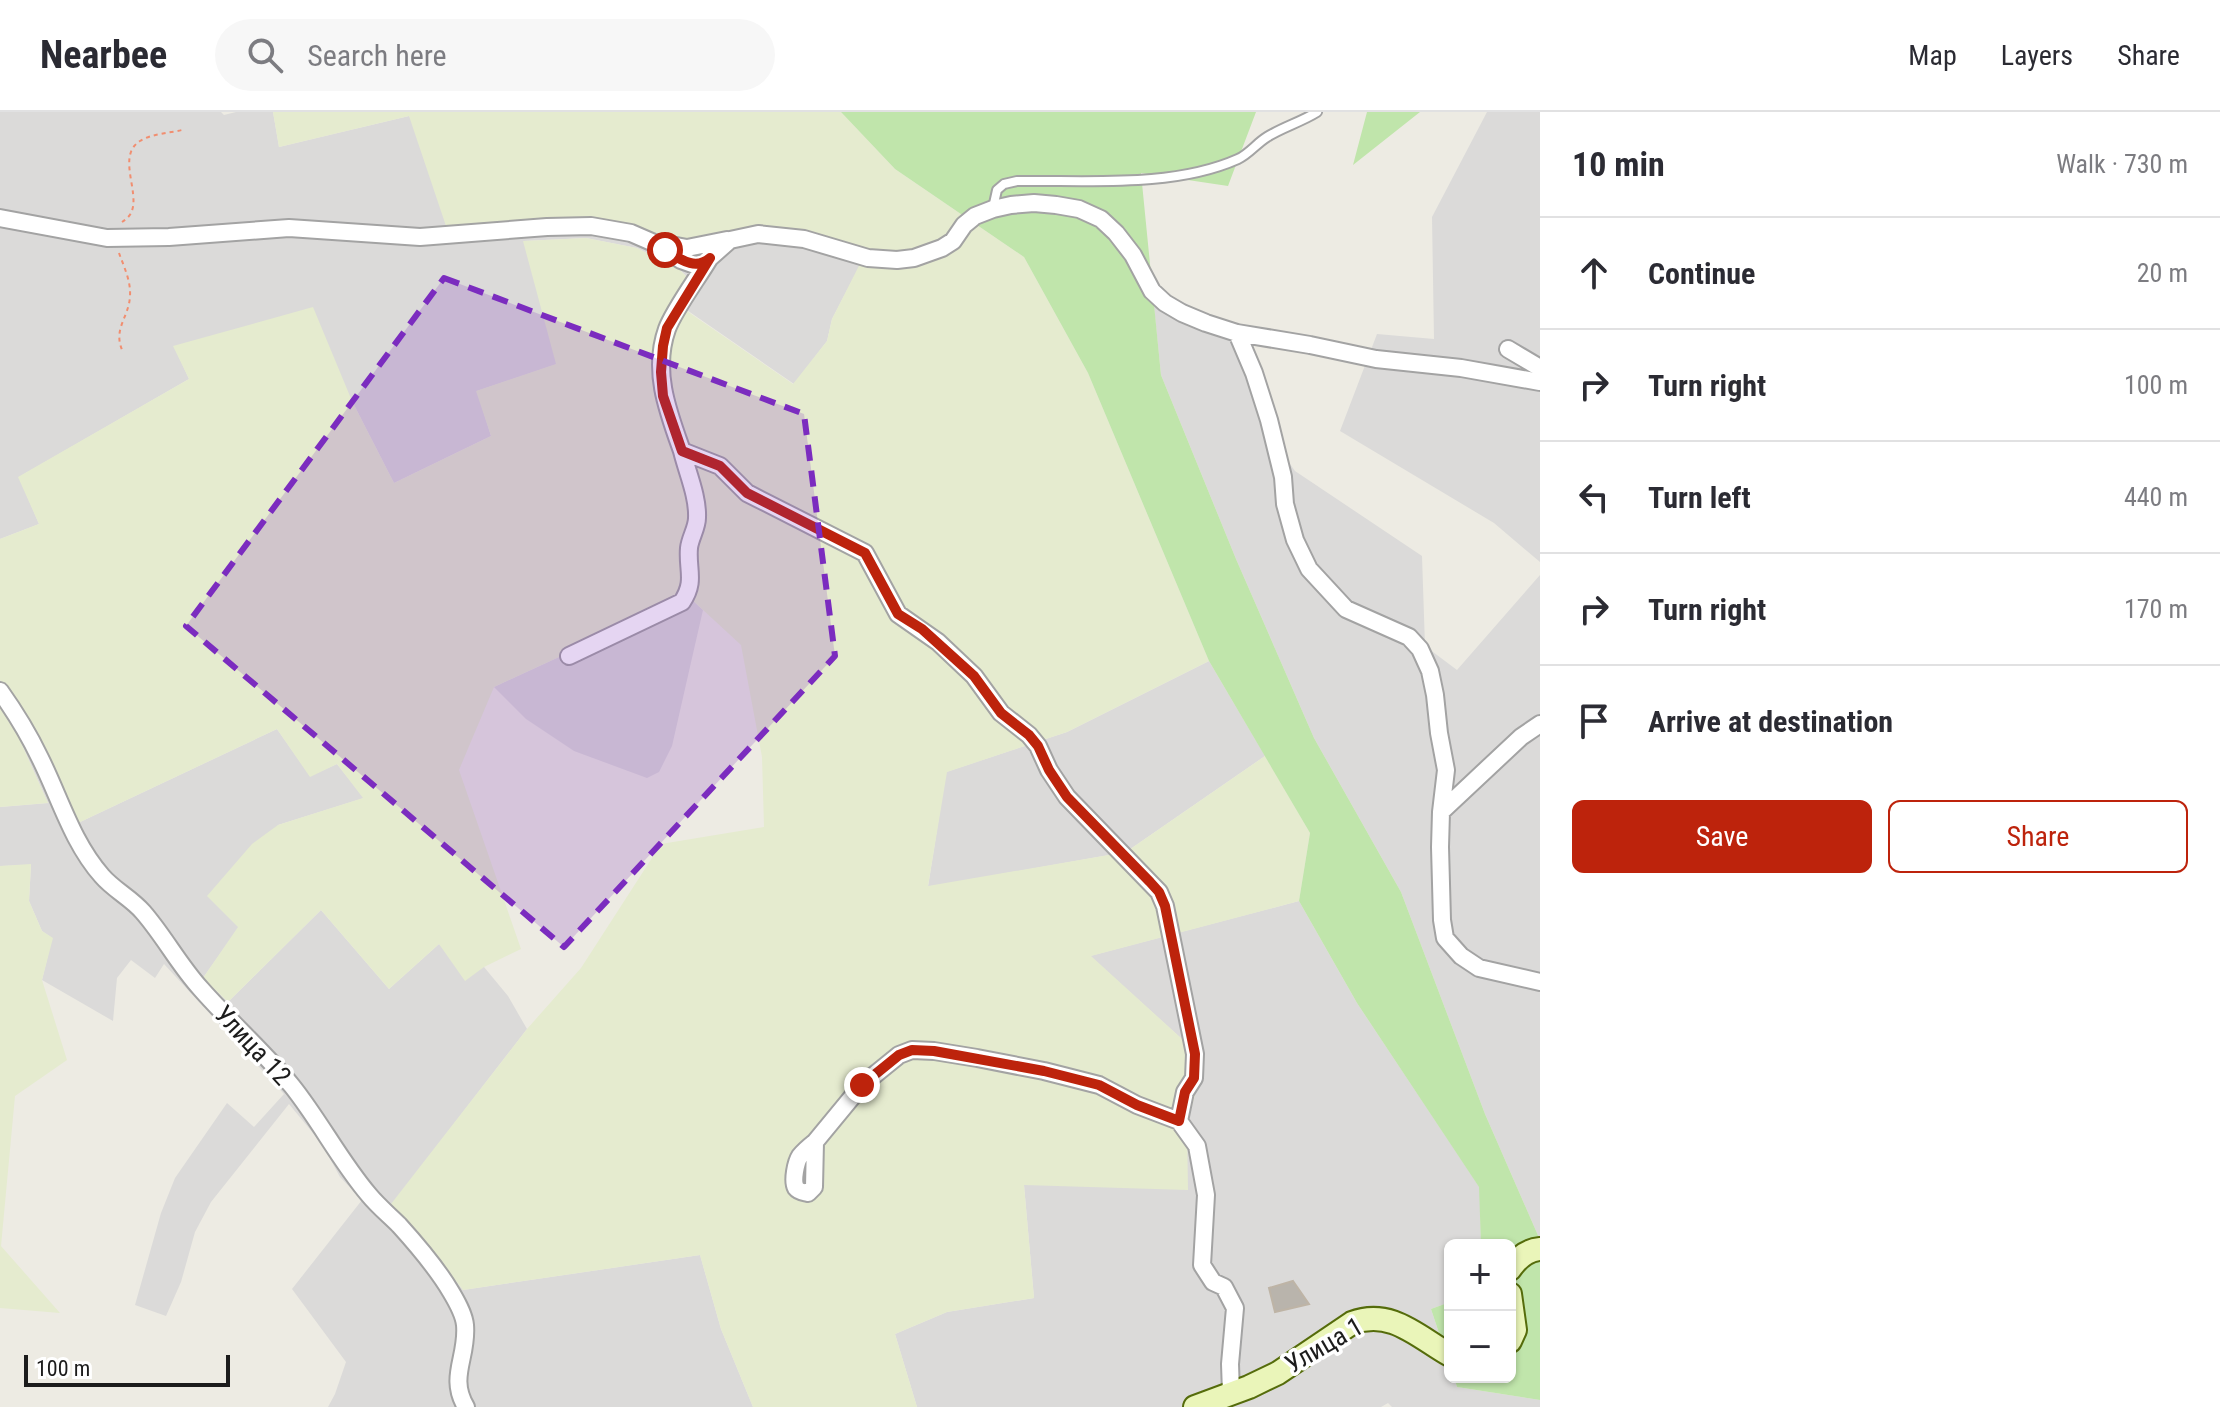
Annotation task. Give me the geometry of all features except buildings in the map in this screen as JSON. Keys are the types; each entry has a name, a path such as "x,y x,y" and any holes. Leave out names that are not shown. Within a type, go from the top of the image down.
{"main road":[{"path":"1516,1262 1540,1249"},
{"name":"Улица 1","path":"1195,1407 1278,1373 1352,1323 1365,1318 1397,1323 1444,1351"}],"street":[{"path":"654,243 687,248 748,235 771,234 821,243 868,258 897,260 942,248 953,241 975,216 993,209 1034,203 1056,205 1079,209 1101,219 1133,255 1152,291 1182,313 1237,333 1376,359 1461,368 1540,382"},
{"path":"0,218 169,237 289,228 420,237 591,226 631,233 688,263 699,265 730,240"},
{"path":"569,656 682,602 688,593 691,567 689,548 698,522 697,509 663,396 661,372 667,328 710,258"},
{"path":"1237,333 1269,420 1283,477 1285,504 1295,540 1309,569 1346,609 1409,637 1420,649 1430,671 1446,770 1441,812 1441,889 1445,938 1461,956 1479,968 1540,982"},
{"path":"1508,349 1540,368"},
{"path":"682,451 720,466 747,493 865,553 898,614 930,635 974,676 1001,713 1038,746 1067,797 1159,892 1165,906 1195,1054 1194,1078 1185,1092 1179,1121"},
{"name":"Улица 12","path":"0,691 30,738 74,834 102,877 142,911 200,989 292,1086 352,1174 422,1251 448,1287 465,1323 457,1379 458,1393 466,1407"},
{"path":"1441,812 1521,737 1540,724"},
{"path":"815,1142 862,1085 899,1055 912,1050 977,1058 1099,1085 1137,1105 1179,1121 1197,1146 1206,1195 1202,1265 1213,1282 1224,1287 1235,1308 1231,1393"}],"lane":[{"path":"993,209 997,190 1004,184 1017,181 1159,178 1199,171 1240,158 1267,137 1317,112"}],"path":[{"path":"123,352 118,331 126,315 130,285 114,231 126,220 133,206 130,153 135,144 144,138 182,130"}],"highlighted area":[{"path":"444,278 804,414 835,656 564,947 186,626"}],"shaded area":[{"path":"0,112 221,112 224,115 273,112 279,147 409,116 515,223 567,218 601,220 868,250 832,319 827,341 794,384 681,306 697,287 680,270 637,248 586,238 524,241 557,364 477,391 491,436 394,483 352,401 174,346 189,379 19,477 39,524 0,539"},
{"path":"1487,112 1540,112 1540,562 1494,523 1340,431 1377,334 1434,339 1432,217"},
{"path":"1152,287 1246,333 1261,424 1295,471 1422,556 1425,646 1457,670 1540,575 1540,1240 1485,1114 1401,892 1314,738 1161,375"},
{"path":"689,597 703,610 672,746 659,772 647,778 574,751 526,719 494,687"},
{"path":"1209,661 1265,756 1126,852 928,887 946,772 1067,732"},
{"path":"0,680 26,715 78,823 277,729 310,776 337,764 364,798 278,825 239,927 203,978 228,1002 321,910 389,989 439,944 484,967 508,996 527,1029 392,1204 463,1290 700,1255 721,1329 753,1407 328,1407 346,1362 292,1289 362,1200 340,1177 322,1144 289,1104 211,1202 195,1232 181,1282 166,1316 135,1305 161,1213 175,1178 227,1103 254,1127 284,1094 164,964 155,978 131,960 117,978 113,1021 42,980 52,938 42,931 29,901 31,865 0,866 0,807 48,803 18,736 0,708"},
{"path":"1299,901 1357,1003 1480,1188 1481,1239 1444,1239 1444,1304 1431,1309 1444,1348 1444,1383 1540,1400 1540,1407 1392,1407 1388,1403 1381,1407 917,1407 895,1334 947,1312 1034,1298 1024,1185 1187,1126 1204,1059 1090,956"}],"green space":[{"path":"273,112 841,112 895,169 1024,257 1088,373 1209,661 1067,732 947,772 928,886 1126,852 1265,756 1310,833 1299,901 1091,956 1204,1059 1187,1126 1188,1190 1024,1185 1034,1298 947,1312 895,1334 917,1407 753,1407 721,1329 700,1255 463,1290 391,1204 527,1029 581,968 661,844 764,827 762,757 741,645 689,597 494,687 459,770 521,949 484,967 465,981 439,944 389,989 321,910 228,1002 203,978 238,927 207,896 252,844 278,825 363,798 337,764 310,777 277,729 78,823 26,715 0,680 0,539 39,524 18,477 189,379 173,346 313,307 352,401 394,483 491,436 476,391 556,364 523,241 586,238 637,248 680,270 697,287 681,307 793,384 827,341 832,319 867,250 802,234 675,242 601,220 567,218 446,226 409,116 279,147"},
{"path":"841,112 1256,112 1228,186 1141,173 1161,375 1314,738 1401,892 1485,1114 1540,1240 1540,1400 1457,1387 1456,1383 1516,1383 1516,1239 1481,1239 1479,1187 1357,1003 1299,901 1310,833 1209,661 1088,373 1024,257 895,169"},
{"path":"1367,112 1420,112 1353,165"},
{"path":"0,708 18,736 48,803 0,807"},
{"path":"31,864 29,901 42,931 53,938 42,980 67,1060 15,1096 1,1246 60,1313 0,1308 0,866"},
{"path":"1444,1304 1444,1348 1431,1309"}],"route":[{"path":"665,250 695,265 710,258 667,328 663,346 663,396 682,451 720,466 747,493 865,553 898,614 938,642 974,676 1001,713 1029,735 1067,797 1159,892 1165,906 1196,1067 1194,1078 1185,1092 1179,1121 1137,1105 1099,1085 1044,1071 934,1051 912,1050 899,1055 862,1085"}]}
